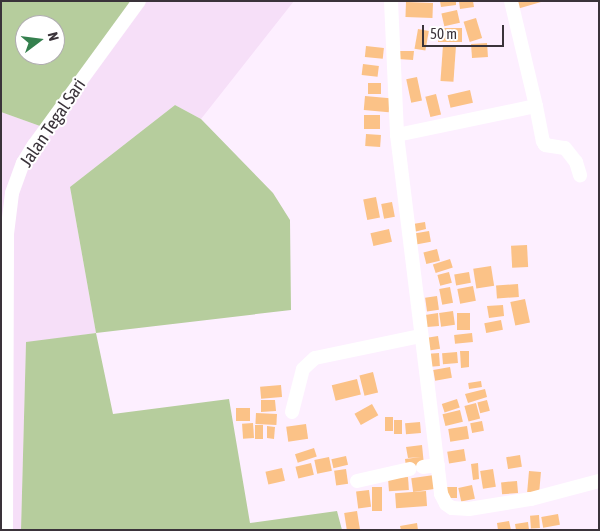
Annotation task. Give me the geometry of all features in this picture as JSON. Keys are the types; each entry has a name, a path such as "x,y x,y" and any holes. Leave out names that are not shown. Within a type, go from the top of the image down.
{"street":[{"name":"Jalan Tegal Sari","path":"6,530 4,455 7,372 3,352 4,233 12,193 23,163 139,1"},
{"path":"391,1 397,135 420,336 441,494 446,504 461,510 531,500 599,481"},
{"path":"511,1 543,142 546,145 565,148 576,162 580,175"},
{"path":"397,135 536,106"},
{"path":"292,412 303,369 315,358 323,354 420,336"},
{"path":"357,481 438,465"}],"shaded area":[{"path":"131,1 294,1 201,119 175,105 70,187 96,333 26,343 21,530 1,530 1,112 40,126"}],"green space":[{"path":"1,1 131,1 40,126 1,112"},
{"path":"175,105 201,119 273,193 290,220 291,310 96,333 70,187"},
{"path":"96,333 113,414 229,399 250,523 337,511 342,530 21,530 26,342"}],"building":[{"path":"440,1 456,1 456,5 441,7"},
{"path":"459,1 473,1 474,7 460,9"},
{"path":"514,1 541,1 541,2 517,9"},
{"path":"406,2 433,3 432,18 405,17"},
{"path":"457,10 460,23 444,26 441,14"},
{"path":"476,18 482,38 470,42 464,22"},
{"path":"438,28 462,28 462,42 438,42"},
{"path":"418,29 429,31 425,51 415,49"},
{"path":"487,43 488,57 472,58 471,44"},
{"path":"443,45 456,46 453,82 440,81"},
{"path":"366,46 384,48 383,59 365,57"},
{"path":"399,51 414,51 413,60 398,59"},
{"path":"363,64 379,66 378,77 362,75"},
{"path":"417,77 422,100 411,103 406,79"},
{"path":"368,83 381,83 381,94 368,94"},
{"path":"470,90 473,103 451,108 448,95"},
{"path":"436,94 441,114 430,117 425,97"},
{"path":"365,96 390,98 389,112 364,110"},
{"path":"364,115 380,115 380,129 364,129"},
{"path":"366,134 381,135 380,147 365,146"},
{"path":"376,197 380,218 367,220 363,199"},
{"path":"392,202 395,217 384,219 381,204"},
{"path":"425,222 426,229 414,232 413,224"},
{"path":"389,229 392,242 373,246 370,233"},
{"path":"429,231 431,242 416,244 414,234"},
{"path":"527,245 528,267 512,268 511,246"},
{"path":"437,249 440,261 426,264 423,252"},
{"path":"450,259 453,268 436,273 433,265"},
{"path":"491,266 494,286 476,289 473,269"},
{"path":"449,272 452,283 440,286 437,275"},
{"path":"469,272 471,283 456,285 454,275"},
{"path":"518,284 519,297 497,299 496,286"},
{"path":"473,286 476,301 460,304 457,289"},
{"path":"450,287 453,303 442,305 439,289"},
{"path":"437,296 439,310 427,312 425,298"},
{"path":"525,299 530,322 515,326 510,302"},
{"path":"503,305 504,316 489,318 487,306"},
{"path":"453,311 455,325 441,327 439,313"},
{"path":"438,313 439,326 427,327 425,315"},
{"path":"457,313 470,313 470,330 457,330"},
{"path":"501,320 503,330 486,333 484,323"},
{"path":"472,333 473,342 455,344 454,335"},
{"path":"438,336 440,349 429,351 427,338"},
{"path":"460,351 469,351 469,367 461,368"},
{"path":"457,352 458,363 443,364 442,353"},
{"path":"439,353 440,366 430,367 429,354"},
{"path":"450,367 452,378 435,381 433,370"},
{"path":"373,372 378,392 364,396 359,375"},
{"path":"357,379 361,395 336,401 332,385"},
{"path":"481,381 482,387 469,389 468,383"},
{"path":"281,385 282,397 261,399 260,387"},
{"path":"485,389 487,397 468,403 465,394"},
{"path":"457,399 460,408 445,413 442,404"},
{"path":"261,400 275,400 276,411 261,412"},
{"path":"487,400 490,411 480,413 477,403"},
{"path":"476,403 480,418 469,422 464,406"},
{"path":"372,404 378,415 361,425 355,414"},
{"path":"236,408 250,408 250,421 236,421"},
{"path":"460,410 463,422 445,426 443,414"},
{"path":"256,413 277,414 276,425 255,424"},
{"path":"385,417 393,417 393,431 385,431"},
{"path":"394,420 402,420 402,434 394,434"},
{"path":"482,421 484,431 472,433 470,423"},
{"path":"420,422 421,433 406,434 405,423"},
{"path":"253,423 254,438 243,439 242,424"},
{"path":"306,424 308,439 288,442 286,427"},
{"path":"255,425 263,425 263,439 255,439"},
{"path":"267,426 275,427 274,439 267,438"},
{"path":"467,426 469,439 450,442 448,429"},
{"path":"422,445 424,465 406,467 405,459 421,457 408,458 406,447"},
{"path":"314,448 317,457 298,463 295,454"},
{"path":"464,449 466,461 449,464 447,452"},
{"path":"520,455 522,467 508,469 506,457"},
{"path":"346,456 348,465 333,468 331,459"},
{"path":"329,457 332,471 317,474 314,460"},
{"path":"311,463 314,475 298,479 295,467"},
{"path":"478,463 479,479 473,480 471,464"},
{"path":"282,468 285,481 268,484 265,472"},
{"path":"346,469 348,484 336,486 334,471"},
{"path":"493,469 496,487 483,489 480,471"},
{"path":"529,471 541,472 539,493 527,492"},
{"path":"434,475 436,489 413,492 411,478"},
{"path":"408,477 409,490 389,491 388,478"},
{"path":"517,481 518,493 502,494 501,482"},
{"path":"472,485 475,499 461,502 458,488"},
{"path":"372,487 382,487 382,511 372,511"},
{"path":"447,487 457,487 457,498 447,498"},
{"path":"369,490 371,507 358,508 356,492"},
{"path":"426,491 427,506 396,508 395,493"},
{"path":"357,511 360,530 347,530 344,513"},
{"path":"558,514 560,525 543,528 541,517"},
{"path":"539,515 540,528 531,529 530,516"},
{"path":"509,521 511,530 498,530 497,523"},
{"path":"528,522 529,530 516,530 515,524"},
{"path":"417,523 418,530 401,530 400,526"}]}
